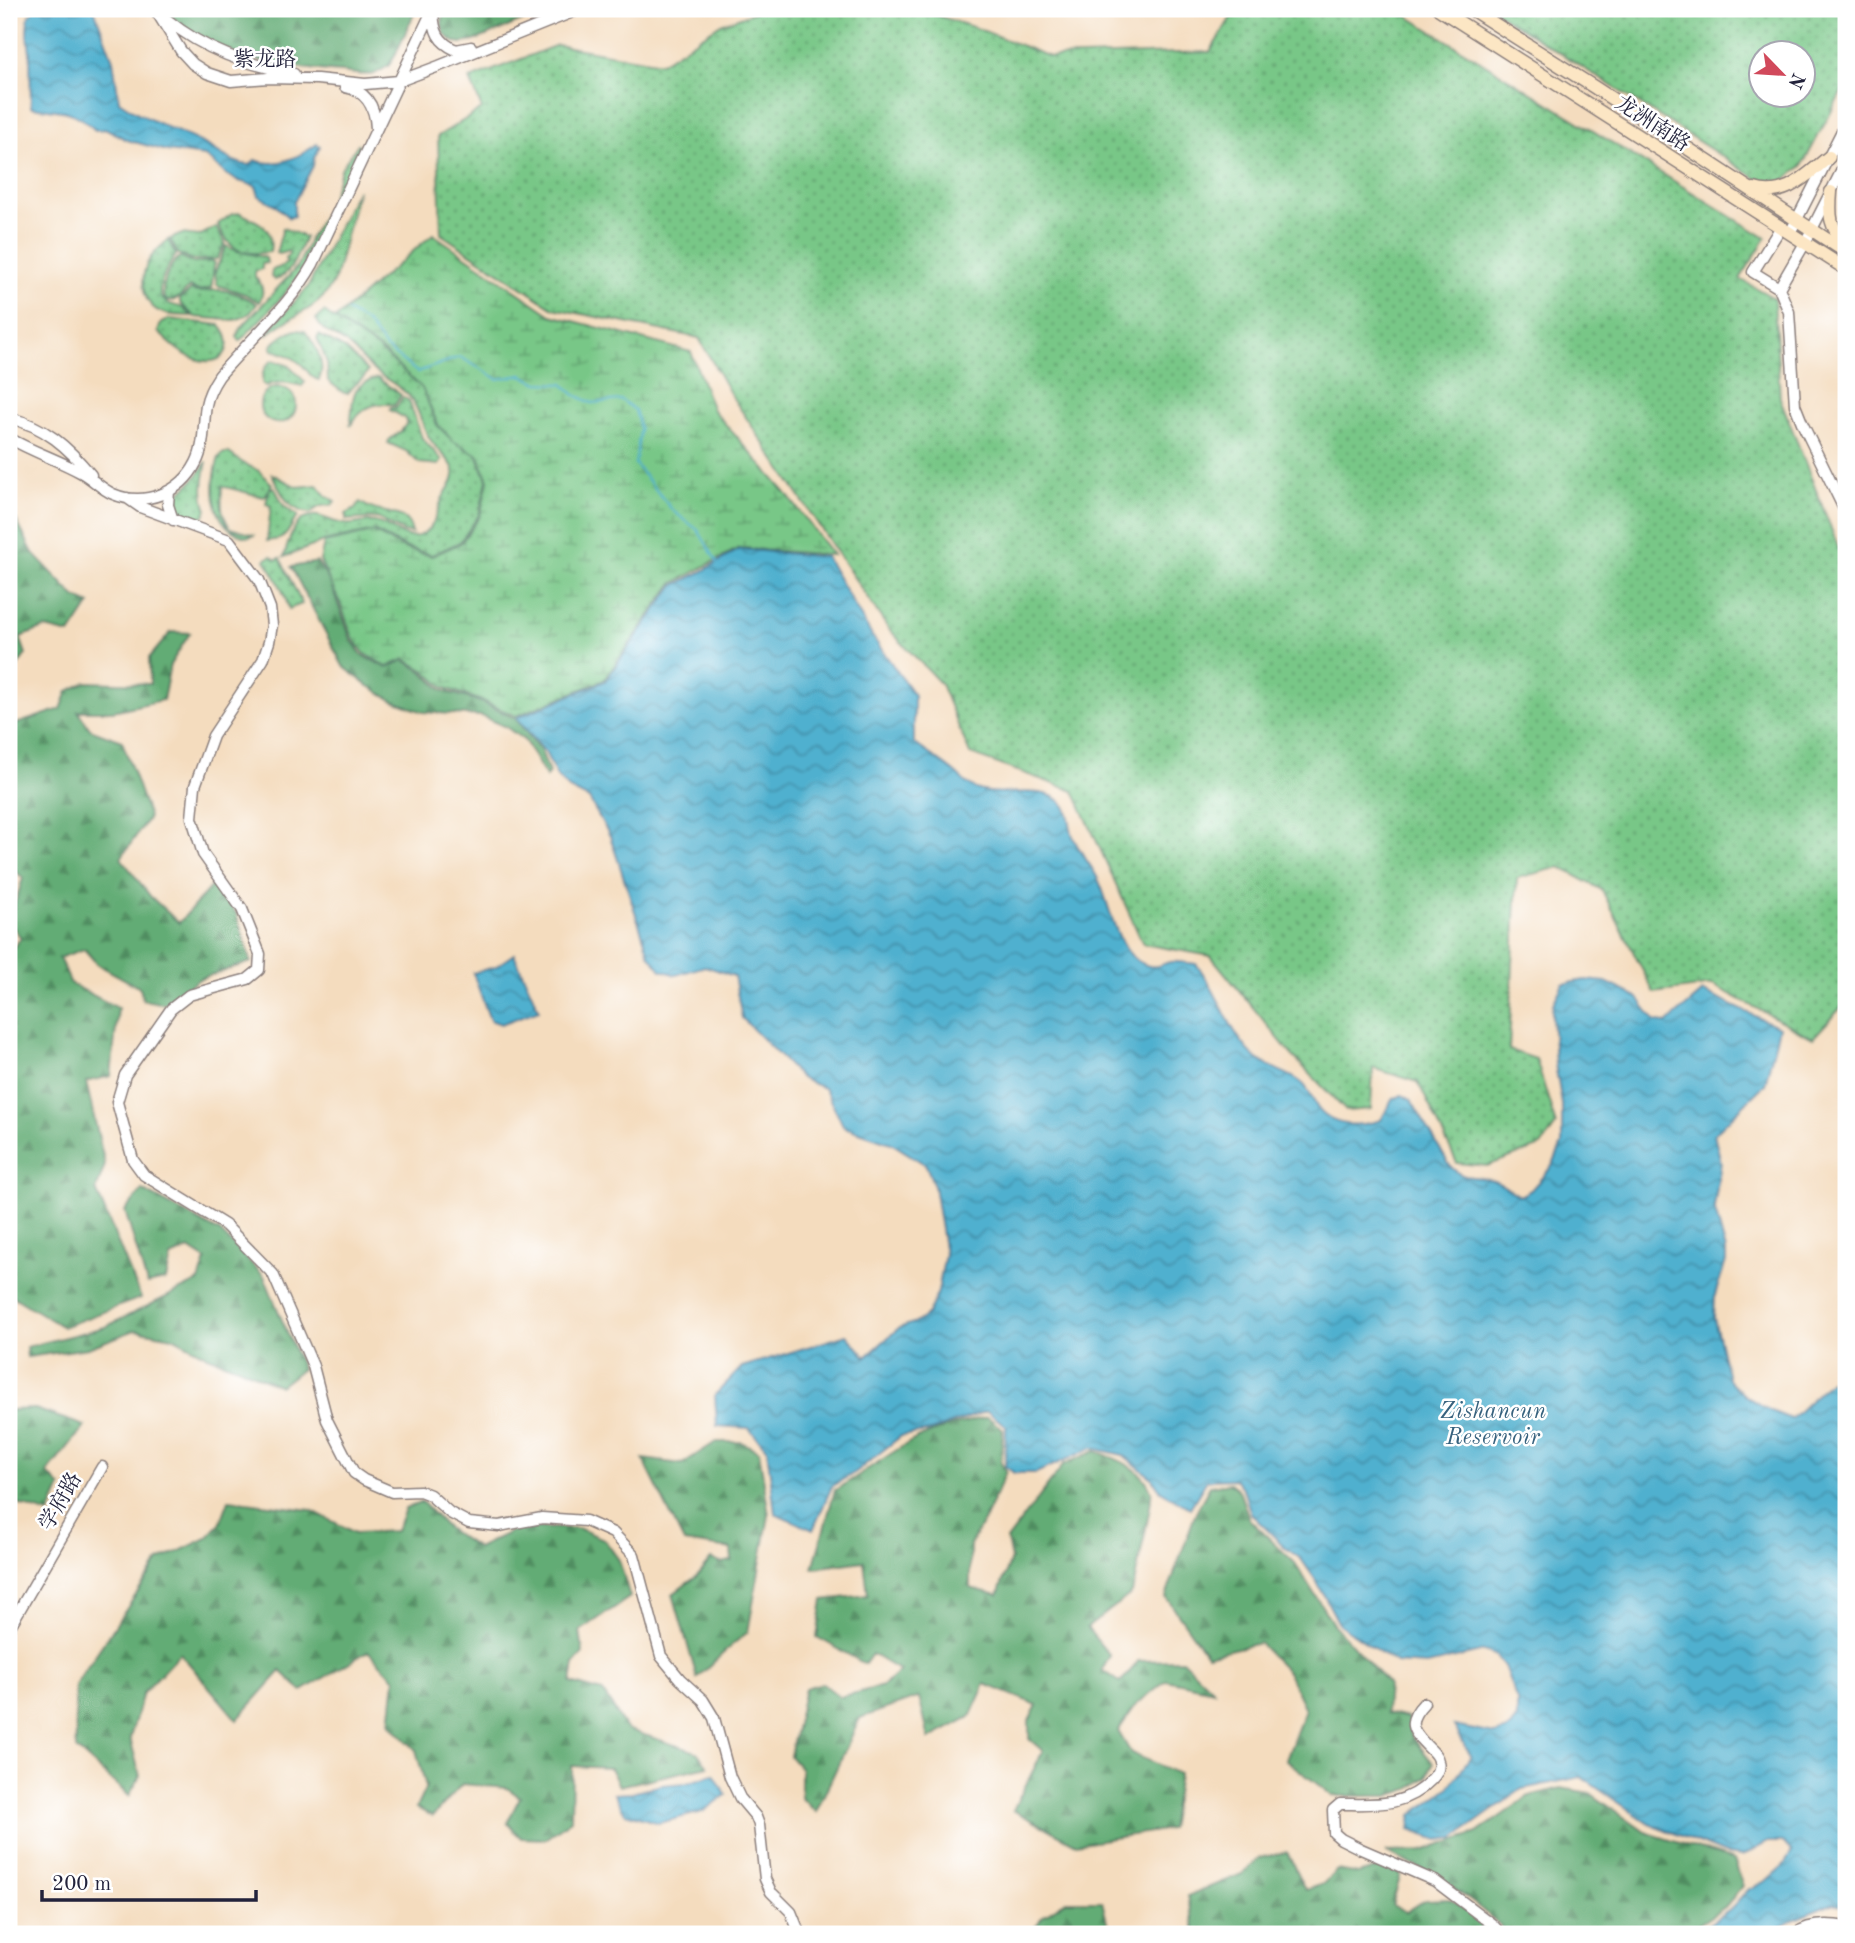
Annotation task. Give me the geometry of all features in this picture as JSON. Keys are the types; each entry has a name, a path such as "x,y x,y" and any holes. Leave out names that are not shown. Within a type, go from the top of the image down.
{"main road":[{"name":"龙洲南路","path":"1439,9 1846,270"},
{"name":"龙洲南路","path":"1471,9 1594,86 1846,252"},
{"path":"1748,187 1762,192 1783,191 1829,157"},
{"path":"1831,192 1832,226 1846,245"}],"street":[{"path":"433,9 436,32 440,40 456,50 496,36 527,30"},
{"path":"9,438 82,473 112,494 127,498 155,497 182,481 196,463 201,450 210,390 219,376 302,284 433,9"},
{"name":"紫龙路","path":"157,11 181,51 193,64 207,73 230,81 268,78 317,79 365,84 399,81 580,9"},
{"name":"紫龙路","path":"157,11 189,36 237,60 317,79"},
{"path":"294,79 351,88 360,92 372,105 376,128"},
{"path":"1846,123 1797,220 1786,230 1754,272 1779,288 1789,312 1795,405 1846,513"},
{"path":"1779,288 1846,162"},
{"path":"9,418 34,426 54,437 72,452 96,483"},
{"path":"169,491 167,505 173,520"},
{"path":"127,498 140,507 229,540 259,580 270,608 272,625 270,642 263,660 214,736 195,786 192,818 203,854 242,908 260,954 259,970 248,979 189,995 171,1009 125,1075 117,1102 134,1160 144,1175 225,1226 273,1274 313,1366 327,1420 354,1473 392,1492 420,1491 430,1495 450,1513 469,1523 499,1526 542,1518 586,1521 613,1533 634,1555 661,1656 680,1679 703,1700 714,1718 730,1777 740,1798 756,1817 759,1825 765,1879 771,1892 791,1912 800,1934"},
{"name":"学府路","path":"9,1628 102,1467"},
{"path":"1424,1703 1414,1714 1412,1722 1415,1732 1437,1756 1439,1763 1436,1775 1418,1793 1401,1800 1381,1804 1339,1804 1333,1810 1334,1833 1361,1849 1435,1881 1501,1934"},
{"path":"1795,1934 1823,1924 1846,1927"}],"green space":[{"path":"165,9 416,9 388,66 374,74 366,75 296,67 246,57 201,39"},
{"path":"443,9 562,9 462,43 454,42 444,34"},
{"path":"763,9 917,9 979,29 1050,57 1210,52 1236,9 1396,9 1766,238 1740,279 1774,298 1780,398 1846,567 1846,887 1843,892 1846,901 1846,1002 1813,1038 1713,985 1654,993 1602,890 1560,867 1517,878 1509,1050 1536,1059 1556,1125 1541,1146 1487,1166 1457,1163 1418,1082 1373,1068 1371,1109 1346,1111 1291,1054 1211,956 1143,944 1074,791 970,754 941,684 888,628 731,395 699,338 553,308 441,234 438,136 482,109 470,79 557,45 661,63 721,24"},
{"path":"1491,9 1846,9 1846,84 1802,166 1781,183 1759,180"},
{"path":"358,144 360,147 304,268 282,297 240,341 237,337 240,329 298,266 311,236 329,206 342,167"},
{"path":"358,189 336,276 329,289 314,305 267,335 308,287"},
{"path":"240,213 268,231 270,252 244,252 227,240 218,224 232,214"},
{"path":"216,227 225,243 217,259 194,260 178,254 170,239 182,234 199,236"},
{"path":"283,228 305,237 291,267 275,280 271,277 272,270 287,263 285,259 290,253 276,253"},
{"path":"433,234 551,315 691,352 713,410 785,492 833,555 739,548 672,584 604,680 516,716 443,687 424,670 405,659 387,667 364,653 353,638 320,561 324,543 373,532 406,549 432,556 461,543 480,516 488,480 478,455 453,441 438,425 422,388 381,350 335,319"},
{"path":"168,240 176,255 162,279 160,292 166,302 181,307 191,316 163,313 155,309 146,296 143,279 148,263"},
{"path":"226,246 266,258 267,263 262,264 262,269 255,272 262,289 259,302 245,294 217,285 215,272"},
{"path":"180,257 194,263 215,263 212,286 199,291 189,287 180,297 169,301 163,294 166,278 174,262"},
{"path":"191,290 229,292 257,304 250,313 235,320 195,317 180,303 180,299"},
{"path":"324,312 380,350 422,387 437,425 453,441 478,456 487,480 479,515 460,542 432,555 407,548 374,531 323,542 284,557 294,529 298,523 310,516 337,523 375,522 411,537 424,533 435,519 454,475 451,463 427,434 409,396 375,371 344,342 322,328 316,319"},
{"path":"169,319 220,325 227,340 225,353 208,361 182,352 158,332 161,323"},
{"path":"296,330 305,331 316,348 322,367 319,380 311,376 298,361 273,350 271,346 282,336"},
{"path":"319,335 345,349 368,371 348,393 328,381 327,363 317,338"},
{"path":"273,360 290,366 305,382 302,386 280,383 266,386 262,383 264,370"},
{"path":"378,378 401,395 395,405 374,405 364,410 350,426 356,390 368,381"},
{"path":"278,387 291,392 296,405 291,418 278,423 265,418 260,405 265,392"},
{"path":"403,397 409,401 422,438 442,460 439,465 419,463 406,451 388,443 407,423 405,418 390,410 397,407"},
{"path":"229,453 259,471 272,484 264,497 222,486 222,508 230,528 254,535 252,536 243,536 229,528 218,510 215,478 219,457"},
{"path":"207,461 203,492 207,510 197,521 179,516 173,510 172,498 192,482"},
{"path":"272,474 297,487 317,485 326,496 335,501 332,505 319,507 311,513 296,509 286,500"},
{"path":"274,487 284,506 298,516 282,537 267,541 271,506 266,504 269,489"},
{"path":"360,502 376,510 401,516 408,522 412,533 404,532 377,518 346,520 346,514"},
{"path":"9,511 33,553 75,597 90,604 70,634 45,628 20,637 26,654 9,678"},
{"path":"271,556 276,560 280,558 302,604 289,609 285,596 265,560"},
{"path":"317,562 330,582 351,639 362,655 387,668 404,660 422,671 442,690 481,702 515,718 541,751 549,773 546,777 525,741 506,727 481,716 423,712 394,701 343,666 291,567"},
{"path":"171,632 190,633 170,665 163,700 113,711 78,711 90,729 122,741 149,817 121,858 151,897 179,923 213,884 236,913 251,962 199,979 165,1004 143,1000 140,988 97,964 84,949 59,958 71,984 118,1008 111,1076 86,1082 105,1165 96,1190 141,1298 63,1327 9,1292 9,952 21,938 9,922 23,878 9,865 9,752 13,749 10,726 61,709 68,691 86,682 150,684 149,658"},
{"path":"142,1190 220,1232 264,1276 302,1369 280,1386 208,1356 173,1337 135,1330 88,1348 27,1357 26,1347 105,1327 199,1281 206,1260 189,1249 171,1257 166,1280 147,1284 125,1211"},
{"path":"35,1409 85,1426 47,1473 61,1487 49,1514 9,1501 9,1410"},
{"path":"988,1417 1003,1430 1001,1463 1006,1472 970,1545 970,1588 998,1595 1011,1559 1007,1540 1064,1464 1095,1451 1135,1470 1151,1491 1132,1593 1087,1628 1110,1656 1102,1670 1120,1683 1139,1661 1182,1660 1213,1690 1166,1680 1136,1705 1118,1731 1131,1753 1179,1774 1170,1829 1076,1844 1013,1810 1043,1751 1029,1739 1029,1721 1037,1705 985,1684 970,1717 929,1739 919,1697 860,1718 816,1812 801,1798 801,1769 790,1756 805,1688 822,1683 840,1697 883,1686 900,1671 872,1654 865,1664 817,1637 823,1600 868,1595 864,1561 813,1568 835,1490 913,1440"},
{"path":"716,1442 741,1442 759,1451 769,1515 748,1632 697,1678 673,1594 697,1576 711,1559 720,1563 732,1561 731,1549 684,1542 643,1459 682,1464"},
{"path":"1230,1483 1239,1490 1249,1519 1295,1563 1333,1624 1388,1684 1386,1713 1408,1718 1412,1737 1433,1763 1427,1777 1409,1789 1388,1796 1333,1796 1286,1760 1305,1709 1288,1673 1259,1643 1207,1655 1166,1597 1196,1512 1210,1486"},
{"path":"229,1500 311,1510 355,1533 396,1531 405,1509 422,1502 447,1528 477,1548 518,1528 578,1528 604,1539 619,1560 630,1597 580,1631 583,1653 574,1664 571,1683 603,1692 626,1729 697,1752 708,1766 619,1786 610,1768 572,1766 571,1820 545,1839 521,1838 507,1823 520,1797 507,1788 462,1784 433,1816 416,1808 426,1787 416,1750 390,1724 395,1679 368,1651 302,1691 281,1671 237,1720 180,1653 143,1693 130,1738 140,1776 129,1796 76,1749 75,1685 159,1561 207,1538 220,1524"},
{"path":"1561,1788 1590,1793 1645,1832 1734,1860 1743,1886 1725,1907 1684,1934 1505,1934 1484,1912 1451,1886 1385,1852 1423,1851 1477,1833 1529,1796"},
{"path":"1287,1852 1305,1890 1323,1884 1337,1870 1358,1874 1381,1867 1401,1874 1392,1905 1406,1912 1425,1900 1450,1899 1487,1925 1493,1934 1196,1934 1187,1896 1242,1874 1259,1858"},
{"path":"1066,1901 1102,1901 1110,1934 1031,1934 1042,1917"}],"water":[{"path":"35,9 94,9 113,60 119,101 139,114 233,160 250,165 255,160 280,162 296,157 317,144 320,146 294,202 294,216 289,218 275,205 259,196 256,186 227,175 205,156 167,151 127,140 107,129 95,130 73,114 31,107 27,31 28,18"},
{"name":"Zishancun Reservoir","path":"740,549 826,557 872,636 914,695 914,743 975,789 1000,793 1033,792 1061,802 1067,810 1073,836 1097,877 1121,941 1128,952 1149,966 1173,962 1196,964 1236,1033 1253,1055 1303,1084 1317,1107 1330,1119 1346,1124 1381,1120 1392,1100 1402,1095 1411,1100 1455,1171 1464,1176 1492,1180 1520,1196 1531,1190 1553,1165 1562,1144 1562,1104 1555,1064 1552,1015 1553,1004 1563,984 1585,980 1606,982 1637,997 1656,1022 1667,1023 1703,992 1779,1027 1765,1084 1714,1134 1721,1162 1714,1207 1726,1251 1726,1261 1715,1295 1714,1318 1728,1379 1744,1395 1771,1411 1791,1419 1830,1381 1846,1385 1846,1906 1834,1903 1795,1919 1770,1934 1695,1934 1734,1906 1749,1889 1766,1881 1784,1865 1792,1852 1783,1842 1768,1842 1742,1856 1726,1854 1649,1823 1581,1777 1522,1789 1454,1838 1438,1840 1410,1830 1412,1815 1448,1788 1471,1756 1454,1726 1495,1734 1508,1730 1517,1718 1517,1701 1504,1666 1495,1655 1484,1651 1427,1665 1396,1663 1339,1624 1317,1582 1301,1559 1251,1514 1243,1489 1235,1479 1207,1480 1190,1508 1161,1491 1152,1478 1123,1455 1092,1448 1036,1473 1014,1473 1005,1466 1006,1426 987,1411 931,1431 901,1436 856,1472 832,1486 813,1530 775,1513 767,1449 749,1428 717,1426 715,1395 742,1367 847,1335 866,1357 899,1328 919,1321 928,1314 938,1292 945,1254 934,1186 926,1165 891,1143 844,1127 824,1088 802,1079 742,1018 734,976 705,966 676,975 661,970 649,954 610,836 589,799 569,789 557,777 545,752 516,718 605,681 673,586"},
{"path":"514,954 539,1010 501,1024 490,1020 473,973 495,967"},
{"path":"714,1774 726,1795 702,1812 659,1823 625,1813 614,1794 687,1783"}],"waterway":[{"path":"347,311 367,323 386,348 417,372 460,357 498,379 522,375 538,383 563,384 575,395 592,403 621,400 635,410 640,429 635,464 673,511 698,530 717,562"}]}
